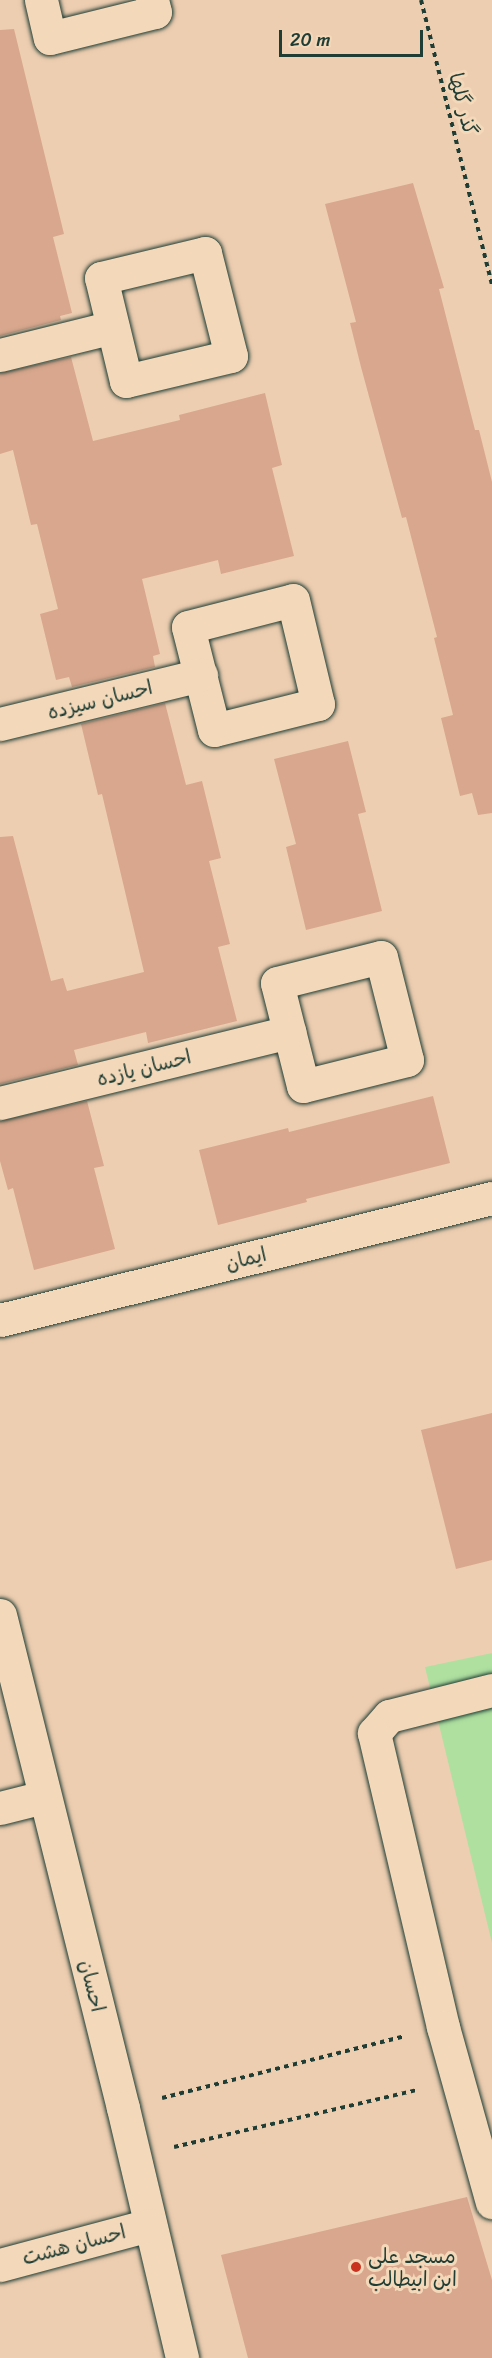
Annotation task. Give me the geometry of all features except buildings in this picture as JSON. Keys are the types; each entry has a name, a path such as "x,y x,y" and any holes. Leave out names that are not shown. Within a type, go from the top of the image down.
{"street":[{"path":"41,0 50,38 155,12 152,0"},
{"path":"205,253 231,356 126,381 113,327 101,278 205,253"},
{"path":"0,355 113,327"},
{"path":"293,600 318,704 214,730 201,675 188,627 293,600"},
{"name":"احسان سیزده","path":"0,724 201,675"},
{"path":"381,957 407,1060 303,1086 289,1032 277,983 381,957"},
{"name":"احسان یازده","path":"0,1103 289,1032"},
{"name":"ایمان","path":"0,1320 492,1198"},
{"name":"احسان","path":"0,1616 135,2156 149,2225 182,2358"},
{"path":"492,1690 389,1716 374,1733 443,2027 492,2202"},
{"path":"0,1808 44,1797"},
{"name":"احسان هشت","path":"0,2265 149,2225"}],"path":[{"name":"گذر گلها","path":"421,0 492,285"},
{"path":"123,2108 443,2027"},
{"path":"135,2156 459,2080"}],"green space":[{"path":"492,1653 492,1943 425,1667"}],"place":[{"name":"مسجد علی ابن ابیطالب","path":"356,2267"}]}
